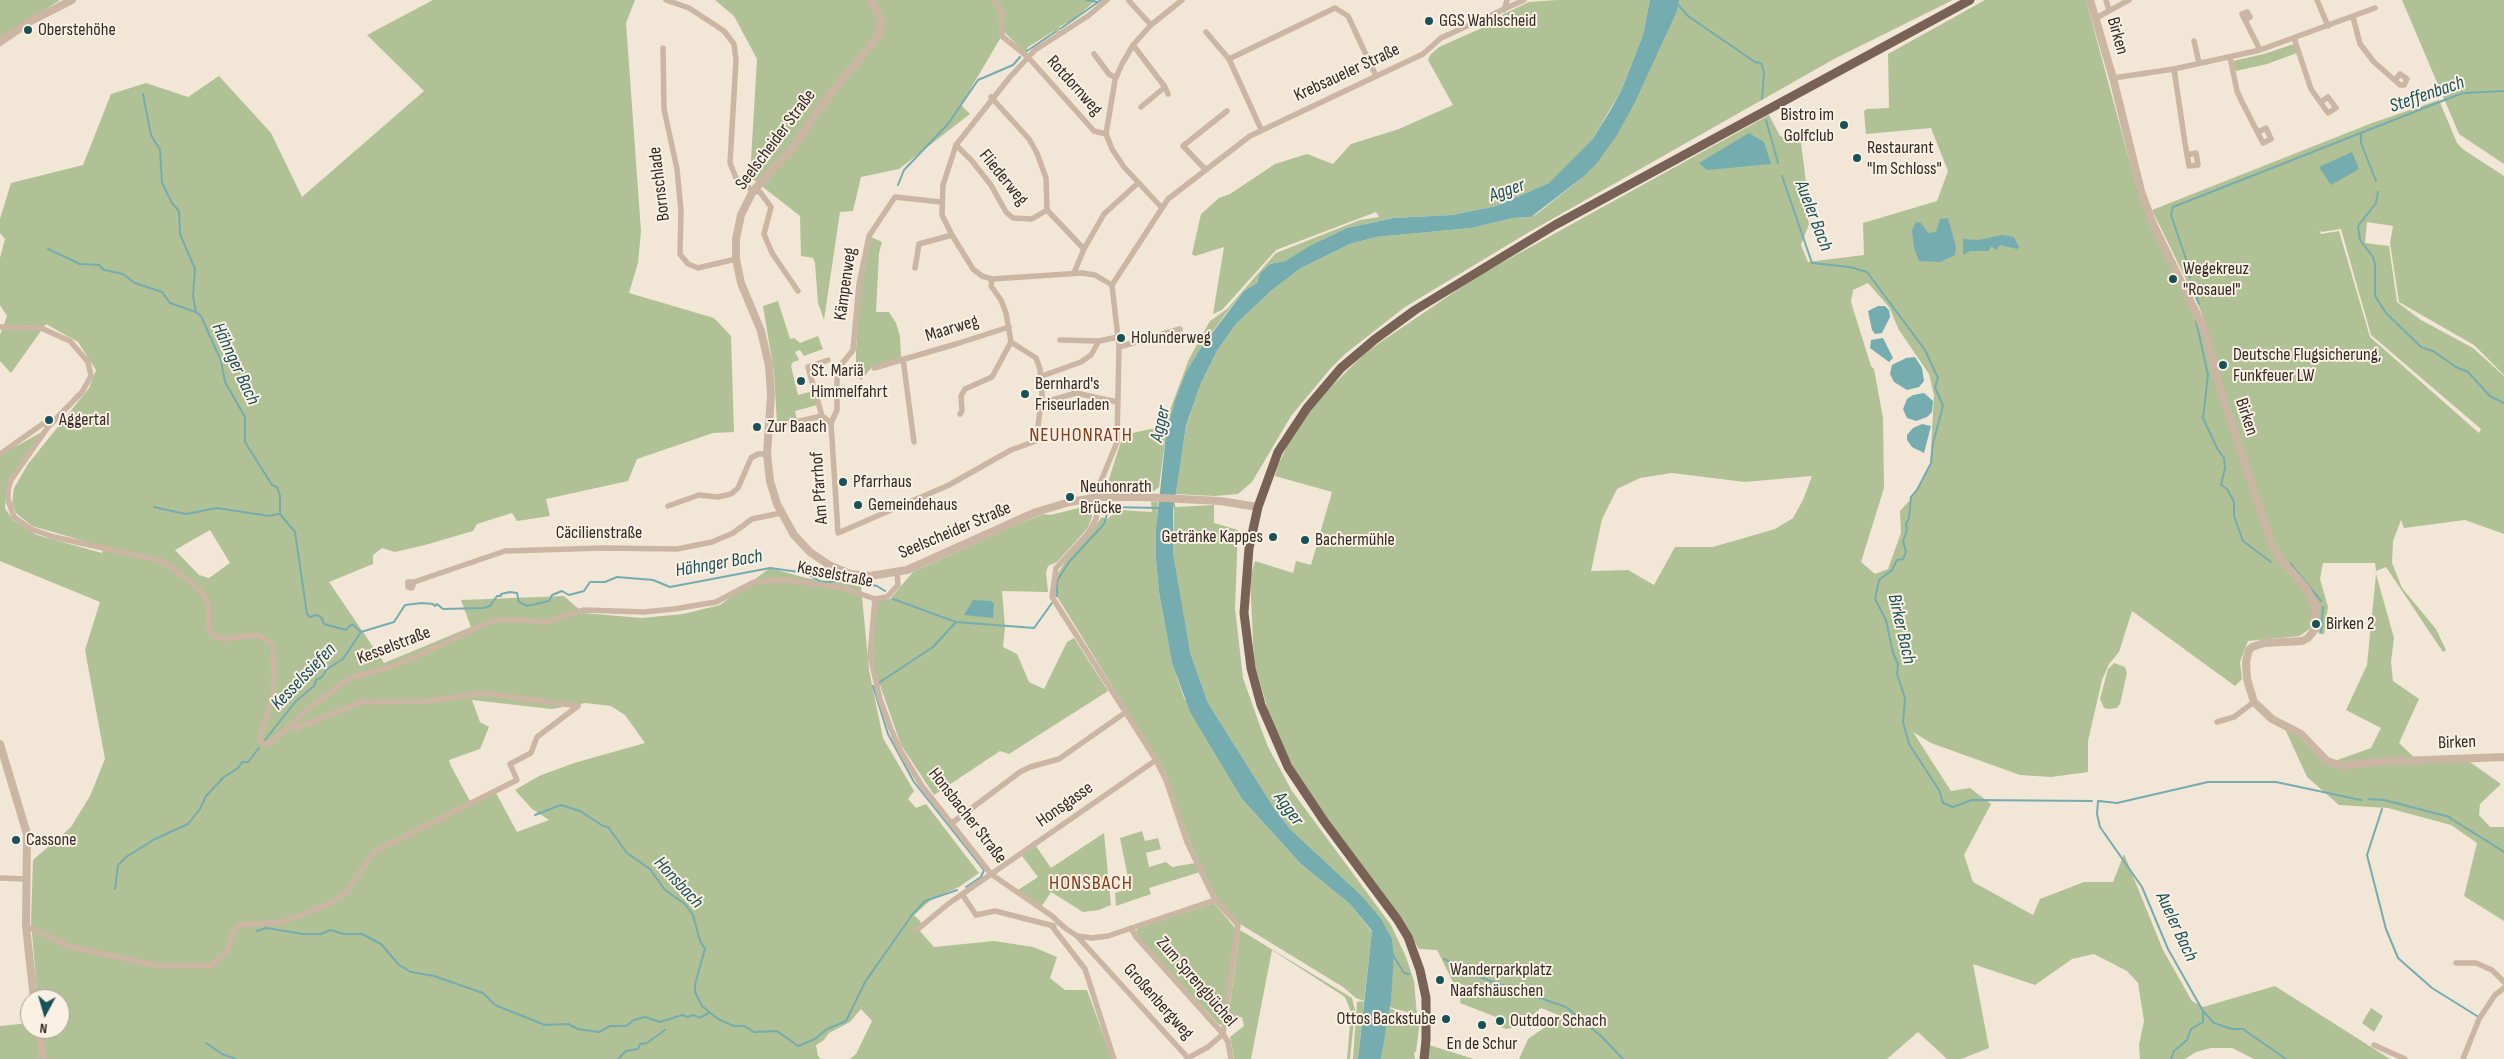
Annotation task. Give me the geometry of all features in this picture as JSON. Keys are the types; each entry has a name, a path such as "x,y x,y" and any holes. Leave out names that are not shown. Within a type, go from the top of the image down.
{"main road":[{"path":"1424,1059 1426,998 1420,970 1408,937 1397,919 1298,785 1278,748 1261,705 1251,668 1244,613 1249,548 1258,507 1272,465 1307,408 1342,368 1374,340 1415,310 1556,225 1970,0"}],"street":[{"path":"0,42 31,21 72,0"},
{"path":"666,0 689,8 716,25 724,31 734,44 736,60 730,163 736,178 753,191 760,192 771,207 764,234 772,253 798,291"},
{"name":"Seelscheider Straße","path":"870,0 878,12 881,22 879,35 830,94 794,146 753,191 741,215 737,229 736,259 741,283 760,330 768,356 771,395 767,454 773,492 781,513 803,545 817,558 836,569 850,574 870,576 897,572 1036,512 1070,502 1099,497 1142,497 1188,499 1258,507"},
{"name":"Rotdornweg","path":"995,0 1002,12 1001,32 1003,37 1028,57 1094,131 1106,134 1112,149 1138,183 1162,208"},
{"path":"1107,0 1088,16 1028,57 992,98 956,145 950,158 941,202 942,215 973,269 982,276 992,279 1090,273 1112,285 1119,347 1117,442 1101,481 1093,526 1056,568 1052,597 1156,760 1166,780 1187,842 1215,900 1238,925 1224,1034"},
{"path":"1106,134 1109,106 1116,78 1133,45 1151,26 1182,0"},
{"path":"1504,10 1507,0"},
{"name":"Krebsaueler Straße","path":"1112,285 1168,199 1205,169 1261,129 1423,54 1441,38 1524,0"},
{"name":"Birken","path":"2090,0 2113,78 2140,191 2154,224 2201,318 2219,385 2272,545 2280,558 2306,588 2316,606 2315,628 2308,638 2302,641 2264,642 2249,650 2246,662 2247,679 2254,702 2272,719 2301,734 2328,761 2342,766 2375,762 2504,757"},
{"path":"2106,0 2108,11"},
{"path":"2096,18 2128,0"},
{"path":"2316,0 2328,26"},
{"path":"1129,1 1151,26"},
{"path":"1229,59 1336,8 1348,16 1376,76"},
{"path":"2113,78 2174,69 2260,50 2352,18 2375,8"},
{"path":"2352,18 2360,44 2374,62 2395,80"},
{"path":"2246,20 2260,50"},
{"path":"1206,32 1229,59 1261,129"},
{"path":"2294,38 2311,89 2321,102"},
{"path":"2194,41 2199,63"},
{"path":"1133,45 1166,87 1168,94"},
{"name":"Bornschlade","path":"663,48 664,109 677,169 681,211 680,254 688,264 698,268 736,259"},
{"path":"1094,54 1108,74 1116,78"},
{"path":"2230,57 2237,91 2258,132"},
{"path":"2174,69 2187,155"},
{"path":"1141,107 1166,87"},
{"name":"Fliederweg","path":"956,145 972,160 1006,212 1013,218 1032,219 1047,210 1046,178 1037,153 1029,139 992,98"},
{"path":"1205,169 1183,146 1227,111"},
{"path":"1074,273 1084,249 1104,214 1138,183"},
{"name":"Kämpenweg","path":"831,423 837,410 837,370 853,350 859,284 869,236 895,197 941,202"},
{"path":"1047,210 1084,249"},
{"path":"915,268 919,244 952,235"},
{"path":"960,414 962,411 961,396 965,388 992,377 1011,342 1009,327 1001,300 991,286 992,279"},
{"path":"0,327 41,328 70,341 88,362 90,376 82,392 48,427 44,423 0,454"},
{"name":"Maarweg","path":"874,368 1009,327"},
{"path":"1119,347 1180,329"},
{"path":"1060,340 1099,342 1118,336"},
{"path":"1011,342 1036,358 1042,376 1042,403 1076,393 1117,402"},
{"path":"1042,376 1081,362 1091,355 1099,342"},
{"path":"903,359 914,442"},
{"path":"828,360 808,367 822,416 831,423"},
{"name":"Am Pfarrhof","path":"831,423 838,533 949,485 1011,450 1036,441 1042,403"},
{"path":"768,428 822,416"},
{"name":"Kesselstraße","path":"48,427 11,480 8,500 14,517 31,528 54,537 162,561 200,589 208,602 209,628 212,635 222,639 253,635 266,639 273,648 274,676 273,696 259,740 261,744 270,743 350,678 387,668 413,658 500,619 546,622 583,610 644,612 674,609 716,602 754,582 786,580 844,588 875,599 887,597 898,585 897,572"},
{"path":"668,506 699,495 718,496 730,494 738,488 751,458 758,454 767,454"},
{"name":"Cäcilienstraße","path":"414,582 505,551 603,548 677,549 712,542 732,533 752,519 781,513"},
{"name":"Honsbacher Straße","path":"875,599 870,656 880,699 900,750 922,786 991,874 1052,916 1077,936"},
{"path":"26,926 69,946 89,951 159,966 211,966 227,952 232,935 239,924 282,922 334,902 347,891 374,852 517,780 510,764 530,753 536,737 545,728 578,706 483,694 428,701 361,702 297,728 290,726"},
{"path":"2217,722 2234,717 2254,702"},
{"path":"952,823 1020,772 1030,767 1059,759 1126,712"},
{"path":"0,744 27,834 26,926 33,989"},
{"name":"Honsgasse","path":"917,930 962,894 1156,760"},
{"path":"0,878 26,879"},
{"path":"962,894 976,914 996,911 1065,928"},
{"path":"1077,936 1092,938 1108,936 1215,900"},
{"path":"1051,925 1085,969 1114,1059"},
{"name":"Zum Sprengbüchel","path":"1131,928 1136,937 1224,1034 1228,1042 1231,1059"},
{"name":"Großenbergweg","path":"1077,936 1188,1058 1208,1047 1224,1034"},
{"path":"2456,963 2476,963 2492,970 2504,982"},
{"path":"2463,1059 2479,1019 2495,995 2504,988"},
{"path":"40,1039 43,1059"},
{"path":"2374,1044 2405,1059"}],"green space":[{"path":"0,0 60,0 0,39"},
{"path":"433,0 635,0 626,23 641,231 638,263 629,293 714,318 731,336 734,432 713,433 637,459 628,481 546,499 550,516 517,521 512,513 477,524 473,531 425,545 395,552 382,548 373,555 373,564 329,582 384,663 471,627 461,600 564,596 583,613 642,618 683,614 720,605 770,568 806,578 861,586 869,670 883,738 914,791 908,799 916,808 926,804 979,873 959,887 933,898 914,915 921,922 920,931 934,947 994,941 1033,947 1057,957 1050,978 1065,990 1087,990 1112,1059 850,1059 856,1054 872,1021 861,1009 850,1022 829,1033 824,1040 816,1045 818,1056 821,1059 46,1059 43,1039 70,1039 70,989 37,989 31,922 33,860 71,827 90,796 105,759 85,650 100,602 0,561 0,455 42,432 7,485 5,508 13,520 37,535 102,553 105,547 32,526 16,513 12,503 14,488 28,464 89,388 96,370 78,342 46,324 11,373 0,361 0,335 7,316 0,305 0,258 5,239 0,233 0,219 11,183 83,165 111,94 146,83 188,97 219,76 271,133 302,197 424,91 367,35","holes":["210,530 230,563 209,578 199,575 175,550","472,700 552,709 585,703 611,706 625,715 645,743 574,763 539,776 515,790 532,809 549,820 517,832 496,793 471,803 449,760 480,749 489,727 480,722"]},
{"path":"715,0 1096,0 1075,18 1059,27 1059,32 1056,33 1054,31 1028,47 1026,53 1004,32 961,105 970,114 899,169 861,177 853,211 840,212 824,320 818,303 815,263 813,258 801,256 800,216 750,177 757,59 734,16"},
{"path":"1557,0 1650,0 1643,35 1622,89 1592,140 1566,169 1549,183 1496,206 1452,215 1394,218 1347,228 1311,245 1285,261 1270,264 1260,273 1257,283 1244,291 1224,316 1186,372 1166,434 1159,487 1154,491 1121,489 1108,482 1123,435 1164,426 1189,359 1210,321 1227,309 1276,253 1360,220 1379,217 1376,212 1276,250 1222,310 1213,314 1224,247 1195,256 1192,254 1201,214 1219,198 1230,194 1275,164 1307,154 1333,164 1351,144 1399,129 1453,105 1428,60 1430,55 1439,47 1491,24 1491,20 1529,2"},
{"path":"1679,0 1953,0 1834,59 1524,235 1405,307 1345,354 1331,368 1291,416 1252,482 1238,494 1215,496 1175,494 1186,427 1201,383 1218,349 1236,324 1272,290 1301,268 1350,244 1376,237 1471,228 1513,218 1531,217 1538,213 1583,177 1677,11"},
{"path":"1985,0 2086,0 2140,200 2151,226 2207,328 2198,304 2152,210 2372,123 2439,100 2457,143 2464,150 2504,176 2504,375 2474,345 2399,302 2390,243 2393,226 2367,222 2365,243 2389,246 2397,302 2421,320 2473,348 2504,376 2504,534 2465,520 2404,528 2401,520 2393,541 2392,563 2402,588 2436,629 2446,650 2443,652 2386,567 2376,571 2375,563 2323,563 2320,579 2328,607 2324,634 2319,634 2314,618 2312,627 2300,636 2248,641 2240,662 2242,679 2235,686 2132,611 2119,652 2109,664 2102,680 2088,741 2088,772 2051,777 2020,775 1931,743 1913,732 1951,791 1970,788 1991,804 1964,855 1973,882 2033,915 2040,899 2084,882 2113,882 2124,854 2163,950 2192,1001 2203,1007 2275,986 2390,1059 2254,1059 2232,1048 2211,1048 2196,1052 2185,1059 2140,1059 2139,1045 2144,1021 2138,983 2127,971 2094,954 2072,959 2035,985 1973,964 1989,1048 1961,1059 1947,1059 1918,1032 1887,1059 1519,1059 1528,1039 1561,1016 1541,1008 1518,1027 1506,1029 1494,1024 1496,1017 1460,1003 1462,984 1453,982 1437,950 1419,949 1388,900 1300,781 1271,721 1254,662 1250,578 1255,561 1293,573 1296,561 1311,565 1332,492 1275,476 1290,440 1312,406 1366,352 1478,276 1769,115 1780,136 1801,143 1807,190 1803,197 1809,224 1801,245 1808,262 1864,255 1863,223 1937,201 1948,171 1931,128 1866,134 1864,111 1867,109 1889,108 1888,54","holes":["2319,229 2321,232 2341,229 2371,335 2481,429 2479,433 2370,337 2339,231 2321,234","1868,283 1889,307 1899,330 1929,374 1934,395 1930,467 1912,498 1900,511 1901,533 1888,569 1875,574 1861,562 1884,488 1883,418 1874,369 1871,366 1851,302 1853,290","1672,473 1745,482 1812,476 1803,500 1793,518 1775,529 1713,547 1675,547 1654,585 1628,570 1591,571 1602,519 1617,489 1640,478"]},
{"path":"2402,0 2504,0 2504,164 2459,134"},
{"path":"2294,44 2297,53 2267,64 2236,71 2233,61 2264,54"},
{"path":"871,237 882,242 879,253 876,312 889,312 896,323 900,336 901,359 873,366 861,380 856,376 860,291"},
{"path":"778,301 790,339 794,338 800,343 818,336 823,349 804,356 800,350 795,352 799,360 793,362 791,366 798,395 813,391 817,405 795,411 797,420 777,423 774,373 763,306"},
{"path":"1151,502 1158,502 1156,560 1159,592 1172,663 1184,698 1242,799 1301,864 1350,904 1372,932 1364,1001 1356,998 1343,987 1240,924 1218,901 1190,842 1165,772 1058,598 1054,596 1055,578 1065,562 1102,517 1107,519 1119,510 1152,512"},
{"path":"1174,503 1176,507 1214,505 1214,523 1238,530 1235,608 1243,678 1259,723 1268,747 1292,791 1391,925 1406,957 1414,981 1417,1015 1389,1007 1394,955 1392,939 1361,895 1290,829 1274,808 1208,703 1190,652 1177,586 1173,554"},
{"path":"1087,506 1091,508 1092,517 1087,529 1057,562 1048,566 1046,573 1048,592 1002,591 1005,628 1003,647 1017,654 1029,682 1044,689 1067,642 1074,638 1108,691 1009,754 1000,751 934,795 901,745 880,685 877,687 872,656 877,601 890,599 913,572 1014,526 1043,514 1050,515"},
{"path":"2376,574 2394,638 2391,662 2393,681 2419,699 2399,743 2417,760 2467,760 2501,784 2480,804 2479,815 2490,827 2504,827 2504,921 2464,896 2477,843 2451,825 2388,808 2339,805 2307,777 2285,729 2298,734 2326,764 2371,748 2381,728 2346,710 2367,665"},
{"path":"2114,663 2125,667 2127,673 2120,704 2117,708 2109,709 2104,708 2100,699 2108,669"},
{"path":"1142,831 1145,841 1158,838 1161,849 1146,853 1149,867 1166,862 1172,867 1195,863 1200,872 1149,888 1151,894 1116,906 1115,893 1130,888 1120,838"},
{"path":"1104,833 1111,905 1099,910 1083,912 1051,892 1042,906 1018,890 1038,877 1022,856 1036,846 1051,868"},
{"path":"1214,903 1236,929 1223,1024 1219,1025 1137,936 1136,931 1139,928"},
{"path":"1240,930 1352,998 1355,1010 1350,1059 1347,1059 1351,1012 1345,997 1272,950 1251,1059 1234,1059 1230,1037 1244,1026 1242,1017 1228,1019"},
{"path":"1357,1002 1364,1002 1358,1059 1353,1059"},
{"path":"1389,1008 1420,1020 1416,1052 1414,1052 1415,1059 1381,1059"},
{"path":"2371,1008 2383,1016 2374,1032 2362,1023"},
{"path":"20,1024 20,1039 37,1039 40,1059 0,1059 0,1026"},
{"path":"1429,1045 1474,1059 1426,1059"}],"water":[{"path":"1650,0 1679,0 1677,11 1634,104 1617,135 1597,163 1583,177 1531,217 1513,218 1471,228 1376,237 1350,244 1301,268 1272,290 1236,324 1218,349 1201,383 1186,426 1173,511 1173,554 1190,652 1208,703 1274,808 1290,829 1361,895 1381,919 1392,939 1394,955 1391,1000 1381,1059 1358,1059 1372,931 1350,904 1301,864 1242,799 1190,712 1172,663 1159,592 1156,530 1166,434 1175,401 1186,372 1200,349 1244,291 1257,283 1260,273 1270,264 1285,261 1311,245 1347,228 1394,218 1452,215 1496,206 1549,183 1592,140 1610,111 1622,89 1643,35"},
{"path":"1749,133 1764,142 1771,164 1707,170 1699,163"},
{"path":"2352,152 2359,169 2331,185 2319,167"},
{"path":"1948,218 1956,247 1955,255 1940,262 1919,261 1914,248 1912,230 1916,222 1921,223 1928,233 1936,232 1940,219"},
{"path":"2002,235 2014,237 2019,247 2017,249 2000,245 1996,250 1991,246 1989,251 1970,251 1963,255 1963,239 1978,240"},
{"path":"1878,306 1885,306 1889,310 1890,317 1882,333 1875,334 1872,330 1868,311"},
{"path":"1883,338 1893,358 1889,362 1870,348 1871,340"},
{"path":"1915,357 1922,368 1924,381 1919,387 1907,390 1894,382 1890,374 1892,365 1906,358"},
{"path":"1924,393 1933,401 1932,412 1927,417 1916,421 1907,418 1903,409 1907,399 1913,395"},
{"path":"1922,424 1931,426 1924,453 1912,447 1907,440 1907,435 1913,428"},
{"path":"973,600 991,601 994,604 993,618 964,615"}],"waterway":[{"path":"1086,0 1098,2"},
{"path":"1060,29 1101,0"},
{"name":"Birker Bach","path":"1674,0 1688,16 1755,62 1761,63 1764,72 1762,99"},
{"path":"1027,51 1055,32"},
{"path":"898,185 904,170 948,124 978,80 1013,65 1020,57"},
{"path":"2186,259 2171,215 2173,207 2463,93 2504,91"},
{"name":"Hähnger Bach","path":"143,94 151,135 160,150 162,183 172,203 179,211 180,234 195,269 193,296 196,312"},
{"name":"Birker Bach","path":"1766,120 1778,163"},
{"name":"Steffenbach","path":"2361,133 2361,143 2376,181"},
{"name":"Birker Bach","path":"1782,176 1812,263 1850,267 1867,272 1925,350 1938,378 1935,387 1943,406 1933,443 1931,463 1917,490 1911,497 1909,518 1906,524 1907,530 1903,541 1906,552 1903,559 1897,560 1892,570 1879,580 1875,599 1886,620 1893,653 1898,664 1897,674 1905,698 1903,722 1909,744 1939,790 1943,803 1953,807 1972,800 2092,801"},
{"name":"Steffenbach","path":"2378,192 2376,203 2358,226 2360,240 2373,257 2375,264 2375,296 2386,313 2421,347 2433,351 2456,367 2468,372 2490,396 2504,403"},
{"name":"Hähnger Bach","path":"48,249 80,264 99,265 104,270 123,274 135,283 162,292 170,303 196,312 201,316 221,361 225,382 245,417 245,442 272,485 277,487 280,496 280,514 295,532 307,614 310,617 316,615 321,617 324,624 346,630 352,624 361,632 394,622 405,605 422,603 435,606 437,604 443,609 483,608 490,606 497,596 510,592 517,593 519,602 527,606 549,601 552,595 562,591 569,595 584,591 590,582 605,582 617,577 653,580 670,587 770,568 806,573 821,582 855,581 877,586 885,591"},
{"path":"2188,265 2190,278"},
{"path":"2192,286 2199,304"},
{"path":"2196,321 2208,375 2203,418 2218,450 2224,458 2225,468 2221,485 2227,489 2234,502 2234,516 2243,541 2271,562"},
{"path":"154,507 186,514 217,508 269,516 279,514"},
{"name":"Honsbach","path":"1057,596 1057,581 1069,562 1104,524 1109,507 1160,508"},
{"path":"2290,563 2321,601"},
{"name":"Hähnger Bach","path":"893,599 956,622"},
{"name":"Hähnger Bach","path":"877,684 933,647 956,622 1034,628 1052,603"},
{"path":"2321,632 2323,607"},
{"name":"Kesselssiefen","path":"265,740 296,701 314,686 316,680 322,677 327,669 343,659 361,632"},
{"name":"Honsbach","path":"873,686 888,734 914,782 984,870 981,877 966,887"},
{"name":"Kesselssiefen","path":"115,889 118,865 126,857 155,839 188,824 200,809 206,796 224,777 238,768 242,762 248,762 259,748"},
{"name":"Aueler Bach","path":"2099,801 2117,803 2208,782 2276,782 2361,800"},
{"path":"2369,799 2384,800 2450,817"},
{"name":"Aueler Bach","path":"2098,801 2097,814 2100,827 2142,887 2168,949 2203,1011 2203,1022 2191,1029 2187,1040 2174,1051 2171,1059"},
{"name":"Honsbach","path":"535,815 561,805 580,811 603,826 608,827 627,853 650,869 665,890 685,904 693,915 700,941 705,949 695,984 695,992 702,1006 718,1019 734,1026 744,1026 754,1032 777,1031 798,1046 815,1039 827,1029 846,1021 865,982 912,915 925,901 957,890"},
{"path":"2382,809 2367,855 2386,929 2398,958 2432,988 2477,1016"},
{"path":"2450,818 2504,852"},
{"path":"257,931 266,928 303,934 321,934 330,930 344,934 362,934 381,944 399,965 411,972 434,976 483,993 495,1005 545,1025 568,1024 578,1029 599,1032 610,1026 626,1026 634,1020 645,1017 660,1022 682,1015 688,1017 694,1015 699,1018 709,1013"},
{"path":"1393,955 1404,973 1409,974"},
{"path":"1444,959 1485,979 1566,1007 1602,1037 1623,1059"},
{"path":"2204,1012 2214,1023 2232,1029 2243,1029 2286,1059"},
{"path":"618,1059 626,1051 638,1049 640,1044 647,1043 665,1030"},
{"path":"206,1043 222,1054 236,1059"}],"place":[{"name":"GGS Wahlscheid","path":"1429,21"},
{"name":"Oberstehöhe","path":"28,30"},
{"name":"Bistro im Golfclub","path":"1844,125"},
{"name":"Restaurant \"Im Schloss\"","path":"1857,158"},
{"name":"Wegekreuz \"Rosauel\"","path":"2173,279"},
{"name":"Holunderweg","path":"1121,338"},
{"name":"Deutsche Flugsicherung, Funkfeuer LW","path":"2223,365"},
{"name":"St. Mariä Himmelfahrt","path":"801,381"},
{"name":"Bernhard's Friseurladen","path":"1025,394"},
{"name":"Aggertal","path":"49,420"},
{"name":"Zur Baach","path":"757,427"},
{"name":"Pfarrhaus","path":"843,482"},
{"name":"Neuhonrath Brücke","path":"1070,497"},
{"name":"Gemeindehaus","path":"858,505"},
{"name":"Getränke Kappes","path":"1273,537"},
{"name":"Bachermühle","path":"1305,540"},
{"name":"Birken 2","path":"2316,624"},
{"name":"Cassone","path":"16,840"},
{"name":"Wanderparkplatz Naafshäuschen","path":"1440,980"},
{"name":"Ottos Backstube","path":"1446,1019"},
{"name":"Outdoor Schach","path":"1500,1021"},
{"name":"En de Schur","path":"1482,1025"}],"district":[{"name":"NEUHONRATH","path":"1081,436"},
{"name":"HONSBACH","path":"1091,884"}],"water label":[{"name":"Agger","path":"1507,191"},
{"name":"Agger","path":"1161,424"},
{"name":"Agger","path":"1288,809"}]}
